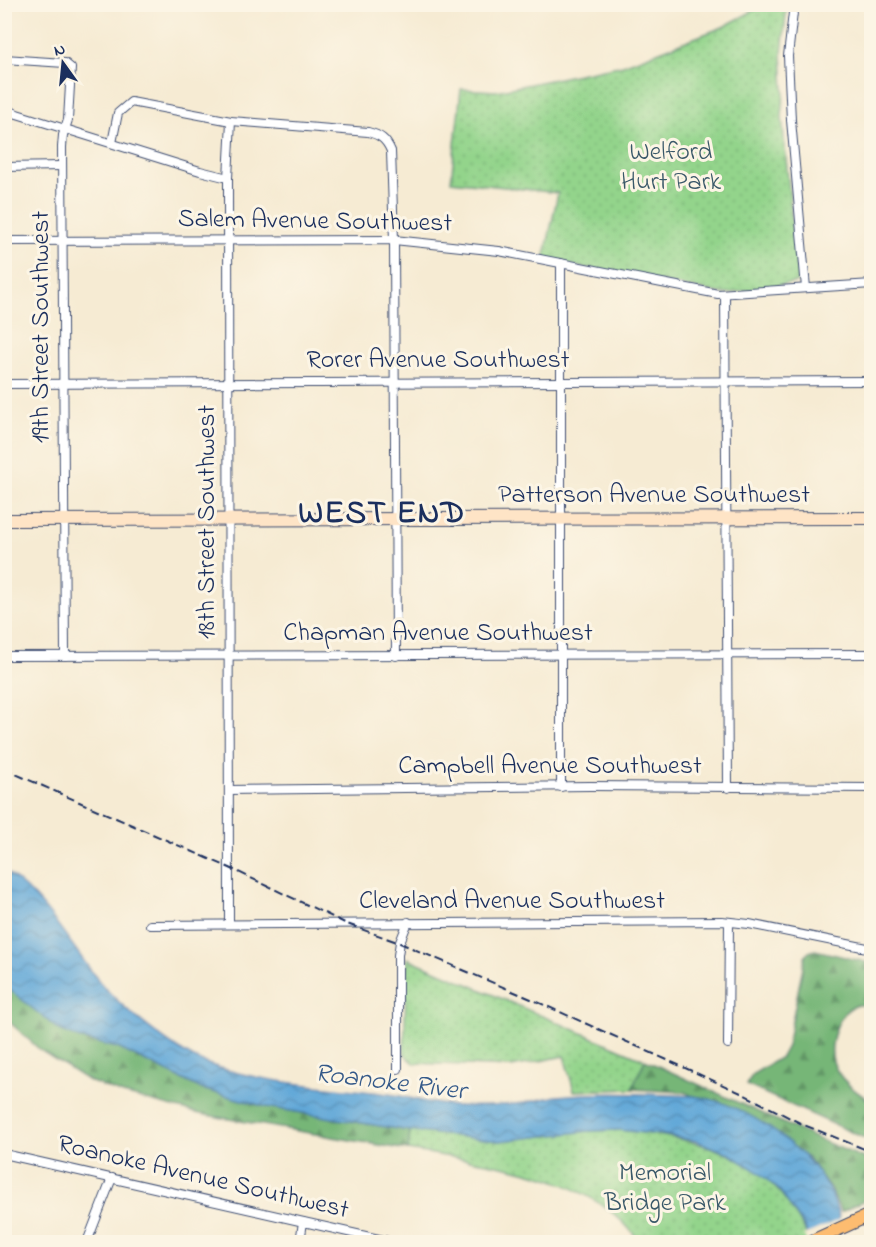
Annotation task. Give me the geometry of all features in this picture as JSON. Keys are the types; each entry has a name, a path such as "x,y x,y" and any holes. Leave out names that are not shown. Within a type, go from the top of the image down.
{"main road":[{"name":"Patterson Avenue Southwest","path":"4,520 872,518"},
{"path":"810,1242 870,1215"}],"street":[{"path":"794,4 788,56 791,120 806,288"},
{"name":"19th Street Southwest","path":"4,59 65,63 71,68 68,120 62,147 65,656"},
{"path":"112,144 118,113 131,102 231,121 368,132 377,134 386,140 391,151 394,240 396,656"},
{"path":"4,108 112,144 228,178"},
{"name":"18th Street Southwest","path":"229,924 228,178 231,121"},
{"path":"4,167 62,166"},
{"name":"Salem Avenue Southwest","path":"4,241 394,240 475,247 725,294 872,284"},
{"path":"561,263 561,787"},
{"path":"725,294 728,788"},
{"name":"Rorer Avenue Southwest","path":"4,384 872,381"},
{"name":"Chapman Avenue Southwest","path":"4,656 872,654"},
{"name":"Campbell Avenue Southwest","path":"229,789 872,788"},
{"path":"398,1070 398,955 408,922"},
{"path":"728,1044 729,922"},
{"name":"Cleveland Avenue Southwest","path":"150,925 729,922 872,949"},
{"name":"Roanoke Avenue Southwest","path":"4,1154 392,1242"},
{"path":"87,1242 112,1178"},
{"path":"300,1242 303,1222"}],"green space":[{"name":"Welford Hurt Park","path":"764,5 787,5 782,53 784,92 782,117 798,282 725,294 544,260 558,193 451,181 461,89 496,91 623,65 723,27"},
{"path":"815,950 871,963 871,1007 858,1005 845,1013 833,1037 832,1054 835,1067 843,1079 871,1101 871,1141 746,1085 753,1074 781,1057 787,1046 805,956"},
{"path":"407,958 645,1060 632,1089 574,1091 564,1056 512,1067 414,1063 404,1054"},
{"path":"4,986 78,1038 118,1048 202,1089 267,1107 410,1131 408,1150 200,1114 123,1094 89,1081 40,1050 5,1018"},
{"path":"645,1060 871,1161 871,1197 841,1212 830,1188 808,1158 710,1099 684,1092 632,1089"},
{"name":"Memorial Bridge Park","path":"619,1130 691,1142 736,1158 774,1186 790,1206 810,1242 640,1242 618,1218 593,1199 565,1185 503,1166 408,1150 410,1131 499,1141"}],"water":[{"path":"4,870 43,906 95,976 116,999 162,1037 205,1063 272,1080 388,1094 457,1106 506,1105 557,1096 600,1093 706,1098 732,1107 769,1127 802,1154 828,1187 838,1213 843,1242 810,1242 805,1228 780,1191 758,1172 728,1153 696,1141 619,1130 499,1141 410,1131 267,1107 202,1089 118,1048 78,1038 58,1029 5,986"}],"pier":[{"path":"843,1218 846,1239 838,1242 807,1242 804,1235"}],"railway":[{"path":"432,4 506,7 547,4"},
{"path":"4,769 230,868 347,924 400,943 531,999 741,1093 804,1125 872,1152"}],"district":[{"name":"WEST END","path":"382,514"}],"water label":[{"name":"Roanoke River","path":"390,1083"}]}
